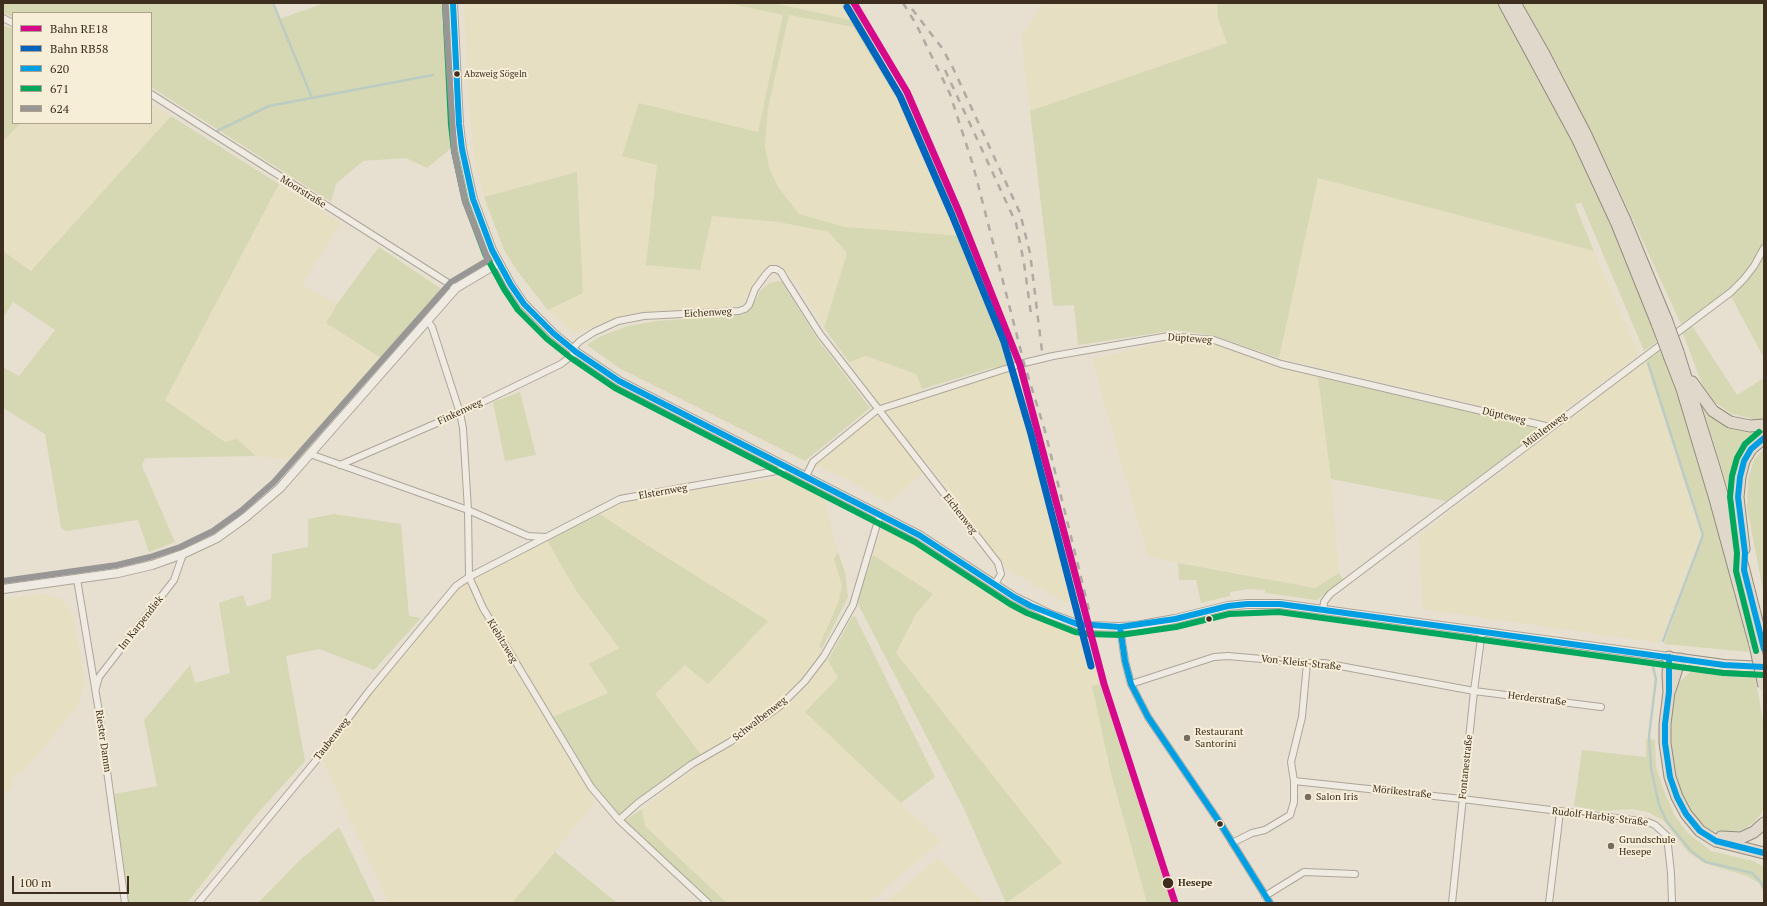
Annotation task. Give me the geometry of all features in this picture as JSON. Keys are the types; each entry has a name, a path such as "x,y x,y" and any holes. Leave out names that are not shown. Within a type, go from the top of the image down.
{"highway":[{"path":"1504,3 1578,140 1662,322"},
{"path":"1515,3 1544,54 1586,136 1625,220 1674,355 1682,389 1761,646"},
{"path":"1674,355 1682,364 1695,387 1713,411 1730,422 1750,426 1764,425"},
{"path":"1682,364 1744,570 1761,646 1764,686"},
{"path":"1744,570 1745,553 1738,497 1740,477 1744,461 1751,449 1764,438"},
{"path":"1669,657 1669,692 1665,724 1665,743 1670,778 1677,797 1686,814 1700,831 1726,838 1741,838 1754,832 1764,823"},
{"path":"1669,692 1680,659"},
{"path":"1707,834 1716,841 1764,853"}],"main road":[{"path":"1669,657 1764,668"}],"street":[{"path":"453,3 462,149 472,199 482,228 498,263 524,304 553,333 574,351 619,381 926,539 1014,597 1043,611 1077,624 1088,626 1120,627 1156,622 1214,609 1247,604 1280,604 1669,657"},
{"path":"3,18 12,22"},
{"name":"Moorstraße","path":"152,95 456,288"},
{"name":"Mühlenweg","path":"1323,609 1324,602 1330,594 1731,292 1754,266 1764,248"},
{"path":"3,587 118,573 152,565 183,554 217,538 246,517 280,488 456,288 498,263"},
{"name":"Eichenweg","path":"574,351 580,340 618,321 644,316 739,311 745,309 749,305 755,289 766,274 771,269 776,269 781,272 820,334 877,410 998,563 1001,574 995,584"},
{"name":"Kiebitzweg","path":"427,320 432,327 460,413 463,428 468,510 469,577 482,608 591,787 620,820 708,903"},
{"name":"Düpteweg","path":"877,410 1020,365 1054,356 1169,336 1214,340 1282,364 1550,427"},
{"name":"Finkenweg","path":"340,465 460,413 561,364 574,351"},
{"path":"806,476 813,462 877,410"},
{"path":"310,454 468,510 528,536 546,537"},
{"name":"Elsternweg","path":"469,577 620,499 782,470 785,466"},
{"name":"Schwalbenweg","path":"620,820 638,803 686,769 730,742 780,706 805,681 824,656 853,605 880,514"},
{"name":"Im Karpendiek","path":"96,690 99,677 174,580 183,554"},
{"name":"Taubenweg","path":"198,903 318,758 369,691 456,586 469,577"},
{"name":"Riester Damm","path":"77,579 96,690 125,903"},
{"path":"1120,627 1125,661 1131,684 1148,717 1270,903"},
{"name":"Fontanestraße","path":"1452,903 1462,799 1482,631"},
{"name":"Von-Kleist-Straße","path":"1131,684 1221,656 1324,663 1474,691"},
{"path":"1232,843 1248,835 1265,830 1290,815 1294,802 1294,781 1291,762 1302,717 1307,663"},
{"name":"Herderstraße","path":"1474,691 1601,707"},
{"name":"Mörikestraße","path":"1294,781 1462,799"},
{"name":"Rudolf-Harbig-Straße","path":"1462,799 1648,822 1655,825 1667,836 1672,903"},
{"path":"1549,903 1560,812"},
{"path":"1265,896 1304,872 1354,874"}],"shaded area":[{"path":"464,3 728,3 784,15 758,132 640,103 657,165 646,265 700,270 712,216 778,222 829,232 847,253 824,328 798,284 778,263 765,268 741,306 644,312 617,317 575,334 548,310 583,293 577,172 484,197 475,164 469,109"},
{"path":"773,3 841,3 851,20 791,7"},
{"path":"1044,3 1217,3 1218,20 1227,43 1030,111 1021,36"},
{"path":"789,15 853,27 899,102 963,237 845,227 799,214 778,187 769,167 765,146 768,108"},
{"path":"152,105 171,116 31,271 3,251 3,141 20,124 152,124"},
{"path":"1317,178 1594,251 1639,355 1549,422 1279,358"},
{"path":"279,184 341,223 302,285 337,304 326,323 381,358 293,460 256,456 237,439 225,442 165,400"},
{"path":"1169,341 1214,344 1283,368 1318,377 1331,479 1339,573 1315,588 1148,557 1092,359"},
{"path":"866,356 916,374 923,392 880,405 849,362"},
{"path":"1646,360 1701,535 1660,643 1422,609 1419,536"},
{"path":"1014,370 1039,454 1048,504 1077,609 1005,568 958,501 886,412 929,396"},
{"path":"874,416 886,424 923,473 890,503 846,479 815,465"},
{"path":"786,477 823,494 838,552 835,559 842,585 839,601 819,646 838,678 805,712 941,841 868,903 727,903 645,826 642,809 705,761 654,694 685,665 708,684 653,549 600,514 616,505 647,497"},
{"path":"884,521 1013,602 1083,636 1100,684 1092,686 1111,777 1147,903 1006,903 1062,863 896,653 916,614 933,594 873,555"},
{"path":"547,540 575,589 619,649 608,693 553,717 485,607 474,584 479,576"},
{"path":"468,581 479,608 563,746 595,802 512,903 389,903 322,759 373,690 457,588"},
{"path":"44,594 61,599 73,614 85,683 77,707 23,772 12,775 15,783 3,797 3,599"},
{"path":"938,858 985,903 892,903 888,900"}],"green space":[{"path":"3,3 271,3 279,19 325,3 445,3 449,62 446,65 447,95 451,94 455,145 427,168 406,158 363,161 336,184 331,202 152,88 152,12 12,12 12,17 3,13"},
{"path":"728,3 773,3 851,20 841,3 851,3 905,99 941,174 1017,362 996,370 995,367 922,389 916,374 866,356 849,362 824,328 847,253 829,232 778,222 712,216 700,270 646,265 657,165 622,156 639,103 758,132 783,15","holes":["789,15 853,27 899,102 962,236 845,227 799,214 778,187 769,167 765,146 768,108"]},
{"path":"1217,3 1501,3 1571,134 1600,196 1654,328 1656,342 1644,351 1581,202 1575,205 1594,251 1318,178 1279,358 1215,336 1176,330 1078,345 1074,305 1053,306 1030,111 1227,43 1218,19"},
{"path":"1522,3 1764,3 1764,358 1728,291 1681,324 1615,181 1557,64"},
{"path":"3,25 12,29 12,124 20,124 3,141"},
{"path":"171,116 279,184 165,400 225,442 237,439 256,456 145,458 142,466 175,542 149,552 138,520 66,531 61,528 45,434 3,408 3,367 19,376 55,330 13,302 3,318 3,251 31,271"},
{"path":"577,172 583,293 548,310 518,272 504,250 484,197"},
{"path":"379,247 443,290 381,358 326,323 337,304"},
{"path":"778,281 782,282 816,337 870,408 805,461 619,368 587,345 597,338 628,326 656,321 742,315 750,310 761,290 770,283"},
{"path":"1691,324 1737,395 1764,378 1764,419 1753,419 1732,414 1714,402 1702,384 1682,331"},
{"path":"1660,351 1670,368 1703,470 1748,637 1747,641 1749,652 1664,644 1704,534 1647,360"},
{"path":"1318,377 1543,429 1446,501 1331,479"},
{"path":"520,392 536,455 505,461 493,402"},
{"path":"1701,403 1710,414 1764,428 1764,433 1749,447 1735,510"},
{"path":"1764,449 1764,595 1747,508 1748,480 1754,459"},
{"path":"334,514 401,524 409,616 421,618 374,670 319,649 286,656 305,761 256,815 187,903 129,903 114,794 157,786 144,720 190,665 195,683 230,673 219,603 243,595 247,607 271,599 272,554 308,547 308,519"},
{"path":"600,514 768,621 708,684 685,665 655,694 702,756 619,816 597,789 553,717 608,693 589,664 619,648 575,589 547,540"},
{"path":"838,552 845,572 848,597 822,649 819,646 839,601 842,585 834,559"},
{"path":"873,555 933,594 916,614 896,653 1062,863 1006,903 963,807 857,602"},
{"path":"1178,563 1315,588 1339,573 1344,580 1317,600 1265,593 1265,590 1248,589 1230,592 1230,596 1201,603 1196,580 1179,580"},
{"path":"855,616 935,777 901,803 805,712 838,678 828,660 852,617"},
{"path":"1702,671 1755,676 1764,727 1764,807 1761,814 1754,822 1746,828 1735,832 1722,833 1710,830 1700,822 1684,800 1677,784 1671,730 1675,690 1679,682 1691,672"},
{"path":"1100,684 1171,903 1147,903 1111,774 1092,686"},
{"path":"1646,739 1655,740 1656,767 1664,791 1675,816 1688,833 1711,851 1753,861 1764,867 1764,893 1759,883 1747,876 1704,863 1688,852 1664,821 1648,812 1632,809 1601,811 1574,806 1582,750 1646,757"},
{"path":"642,809 645,826 727,903 711,903 623,822"},
{"path":"339,827 376,903 258,903 300,860"},
{"path":"555,852 617,903 512,903"}],"waterway":[{"path":"273,3 312,98"},
{"path":"217,131 269,106 433,75"},
{"path":"1648,363 1703,535 1663,641"},
{"path":"1653,667 1656,679 1649,736 1651,768 1659,805 1667,822 1691,851 1706,862 1752,873 1760,881 1764,888"}],"railway":[{"path":"903,3 916,24 950,94 973,165 1024,363 1045,431 1089,610"},
{"path":"912,9 942,48 953,68 1020,213 1030,253 1042,351"},
{"path":"945,70 1016,223 1024,263 1031,314"}],"rail line":[{"name":"RE18","path":"854,3 907,92 959,212 1020,365 1104,684 1175,903"},
{"name":"RB58","path":"847,7 900,96 952,215 1004,342 1031,434 1091,666"}],"transit line":[{"name":"671","path":"445,3 451,125 454,151 465,201 485,254 504,289 518,310 547,339 571,358 615,388 915,542 1010,604 1027,613 1075,632 1120,635 1176,627 1229,614 1279,612 1723,673 1764,675"},
{"name":"624","path":"3,581 117,565 150,557 180,547 213,531 241,511 274,482 451,282 488,260 465,202 454,151 445,3"},
{"name":"620","path":"453,3 459,124 462,149 473,199 492,250 511,285 524,304 553,333 576,352 619,381 919,535 1014,597 1031,606 1077,624 1120,627 1175,619 1228,606 1247,604 1280,604 1724,665 1764,667"},
{"name":"671","path":"1756,651 1736,571 1737,553 1730,497 1732,476 1737,458 1745,444 1759,432"},
{"name":"620","path":"1764,438 1751,449 1744,461 1740,477 1738,497 1745,553 1744,570 1764,649"},
{"name":"620","path":"1120,627 1125,661 1131,684 1148,717 1220,823 1270,903"},
{"name":"620","path":"1669,657 1669,692 1665,724 1665,743 1670,777 1677,797 1686,814 1700,831 1716,841 1764,853"}],"place":[{"name":"Abzweig Sögeln","path":"457,74"},
{"name":"Restaurant Santorini","path":"1187,738"},
{"name":"Salon Iris","path":"1308,797"},
{"name":"Grundschule Hesepe","path":"1611,846"},
{"name":"Hesepe","path":"1168,883"}]}
